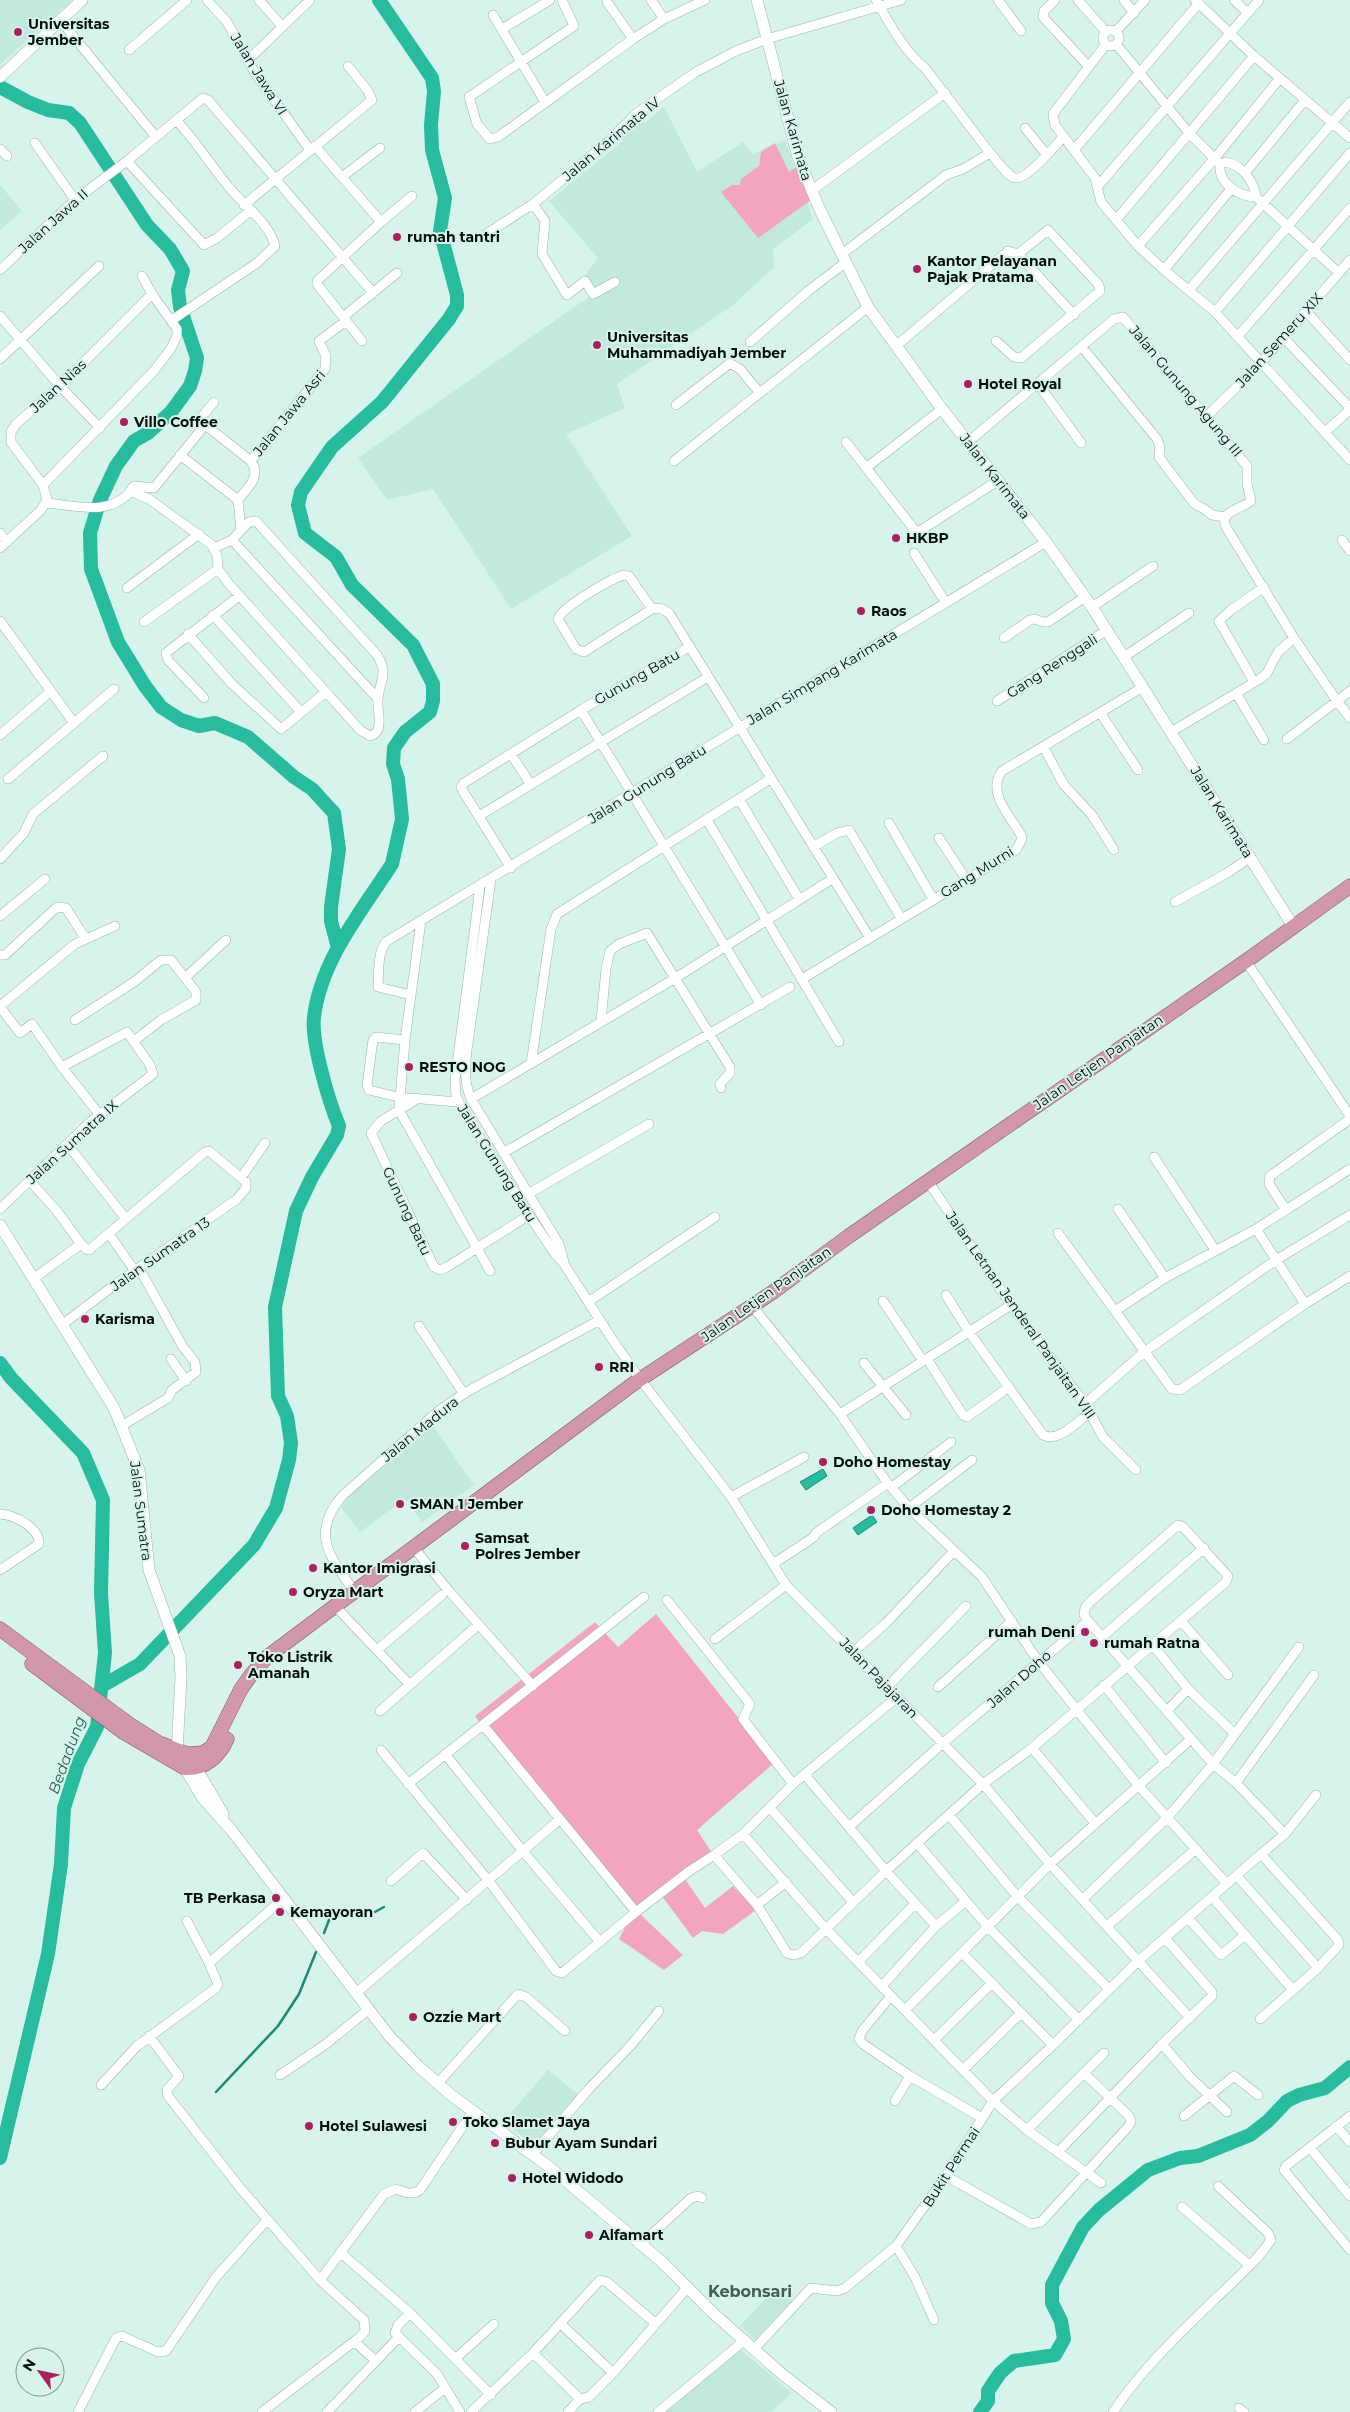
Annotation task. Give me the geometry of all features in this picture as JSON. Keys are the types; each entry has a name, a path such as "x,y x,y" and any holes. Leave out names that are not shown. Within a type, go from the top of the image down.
{"highway":[{"name":"Jalan Letjen Panjaitan","path":"251,1675 267,1657 640,1379 752,1306 928,1181 1246,961 1350,886"},
{"path":"0,1629 58,1679"},
{"path":"0,1640 126,1728 190,1768 216,1758 246,1692 251,1675"},
{"path":"126,1728 181,1748 203,1753 212,1748 241,1689 251,1675"}],"main road":[{"path":"0,76 82,0"},
{"name":"Jalan Karimata","path":"757,0 798,157 811,191 868,307 942,409 1046,542 1092,607 1292,926"},
{"name":"Jalan Sumatra","path":"0,1225 96,1377 123,1425 139,1470 149,1570 178,1647 181,1678 181,1748"},
{"path":"181,1748 205,1794 226,1818 232,1831 390,2037 438,2083 532,2155 641,2244 713,2313 830,2412"}],"street":[{"path":"128,50 187,0"},
{"name":"Jalan Jawa VI","path":"207,0 227,22 260,81 313,148 342,177 381,222"},
{"path":"259,0 282,26"},
{"path":"248,60 310,0"},
{"path":"502,29 550,0"},
{"path":"562,0 574,26 520,60 469,97 477,124 487,137 493,140 633,39 664,19 705,0"},
{"path":"652,0 664,19"},
{"name":"Jalan Karimata IV","path":"486,234 532,204 607,143 647,105 696,72 736,51 767,38 830,22 878,3 901,0"},
{"path":"998,0 1021,30"},
{"path":"1055,0 1044,11 1043,17 1089,67"},
{"path":"1078,0 1111,32 1119,36 1116,44"},
{"path":"1124,0 1134,13"},
{"path":"1116,44 1112,46 1106,44 1103,38 1134,13 1145,0"},
{"path":"1234,0 1248,13"},
{"path":"1097,187 1259,0"},
{"path":"607,2 633,39"},
{"path":"1074,150 1197,2 1254,56 1350,138"},
{"path":"878,3 901,42 945,93 990,153 1016,178 1022,177 1047,155 1063,137"},
{"path":"493,14 545,102"},
{"path":"60,20 156,137"},
{"path":"1106,44 1052,116 1055,125 1092,173 1100,199 1138,246 1215,312 1350,460"},
{"path":"1116,44 1189,133 1218,161 1230,163 1245,173 1252,183 1256,197 1339,273"},
{"path":"1116,220 1254,56"},
{"path":"127,161 204,245 218,238 275,178 373,98 348,66"},
{"path":"1138,246 1218,161 1280,78"},
{"path":"811,191 945,93"},
{"name":"Jalan Jawa II","path":"0,270 75,200 127,161 202,98 208,100 275,178"},
{"path":"1245,173 1305,100"},
{"path":"1189,290 1350,102"},
{"path":"176,120 266,229 272,238 274,248 257,263 178,316"},
{"path":"1025,128 1047,155"},
{"path":"35,143 75,200"},
{"path":"342,177 380,148"},
{"path":"0,149 7,156"},
{"path":"750,342 844,258 940,178 963,170 990,153"},
{"path":"1215,312 1350,153"},
{"path":"1218,161 1221,176 1231,189 1246,197 1256,197"},
{"path":"275,178 373,293"},
{"path":"1164,270 1231,189"},
{"path":"362,341 317,283 320,277 342,255 412,196"},
{"path":"532,204 546,221 543,256 567,295 585,281 593,294 614,282"},
{"path":"1238,336 1350,208"},
{"path":"996,341 1014,357 1022,358 1100,291 1099,285 1048,230 1018,254"},
{"path":"896,346 1008,251 1018,254 1074,315"},
{"name":"Jalan Semeru XIX","path":"1206,417 1262,362 1350,260"},
{"path":"0,359 99,266"},
{"path":"345,319 397,273"},
{"path":"142,276 152,294 178,316"},
{"name":"Jalan Nias","path":"46,503 47,496 43,485 12,444 10,437 16,424 60,386 152,294"},
{"path":"674,461 868,307"},
{"path":"1306,312 1350,360"},
{"path":"0,316 60,386 100,428"},
{"path":"43,485 100,428 170,350 177,336 178,316"},
{"name":"Jalan Gunung Agung III","path":"1082,346 1114,319 1120,316 1125,319 1248,469 1247,484 1251,500 1225,517"},
{"name":"Jalan Jawa Asri","path":"251,461 325,369 327,360 319,341 345,319"},
{"path":"1284,338 1350,409 1325,432"},
{"path":"968,442 1082,346 1156,439 1160,446 1159,457 1193,502 1198,506 1207,508 1212,515 1225,517 1226,527 1264,586 1294,638 1350,718"},
{"path":"676,405 730,363 740,369 759,392"},
{"path":"1038,384 1080,443"},
{"path":"214,402 199,419 251,461 256,470 255,476 238,500 241,530"},
{"path":"866,468 942,409"},
{"path":"0,548 46,503 101,508 114,503 136,485 148,489 154,488 205,425"},
{"path":"846,442 918,532 999,480"},
{"path":"180,455 238,500"},
{"path":"130,491 149,498 199,534 214,548 217,555 218,569 238,596 360,730 370,736 376,734 379,728 378,699 384,675 377,655 256,521 252,520 232,540 214,548"},
{"path":"0,533 7,542"},
{"path":"127,588 199,534"},
{"path":"232,540 378,699"},
{"path":"1342,540 1350,551"},
{"name":"Jalan Simpang Karimata","path":"726,736 739,726 1046,542"},
{"path":"914,553 946,603"},
{"path":"1092,607 1153,566"},
{"path":"144,622 218,569"},
{"path":"652,609 629,576 625,575 595,590 562,612 558,619 576,649 584,652 652,609 660,608 669,613 689,647"},
{"path":"1254,682 1219,621 1230,610 1264,586"},
{"path":"204,698 166,655 167,651 238,596"},
{"path":"1004,638 1030,620 1048,622 1085,597"},
{"path":"1124,656 1189,613"},
{"path":"213,615 301,712"},
{"path":"0,621 74,723"},
{"name":"Gang Renggali","path":"997,702 1107,630"},
{"path":"188,634 232,684 273,724 282,728 326,692"},
{"path":"1171,732 1266,673 1278,652 1294,638"},
{"name":"Gunung Batu","path":"510,868 461,787 469,779 581,710 689,647 870,938"},
{"path":"479,816 708,677"},
{"name":"Gang Murni","path":"802,979 1018,847 1021,835 1001,804 998,793 998,778 1002,772 1143,687"},
{"path":"8,779 114,689"},
{"path":"0,735 51,691"},
{"path":"1287,739 1350,692"},
{"path":"1236,693 1264,740"},
{"name":"Gunung Batu","path":"581,710 761,1005"},
{"path":"1101,714 1138,770"},
{"name":"Jalan Gunung Batu","path":"564,1264 559,1244 471,1099 465,1076 463,1050 480,887 726,736"},
{"path":"1044,748 1064,784 1092,814 1114,850"},
{"path":"510,754 531,785"},
{"path":"0,859 24,833 33,814 103,756"},
{"path":"531,1064 553,918 570,904 770,779"},
{"path":"739,799 799,899"},
{"path":"707,820 839,1042"},
{"path":"889,823 934,899"},
{"path":"813,847 836,833 849,830 901,918"},
{"path":"939,838 966,880"},
{"path":"1175,902 1250,857"},
{"path":"0,916 45,879"},
{"path":"471,1099 601,1020 674,979 832,879"},
{"name":"Jalan Gunung Batu","path":"491,880 463,1050 455,1080 458,1102 552,1251 564,1264 640,1379"},
{"path":"411,995 378,988 384,943 480,887"},
{"path":"0,955 5,954 57,908 66,908 85,938"},
{"path":"421,921 404,1040 398,1097 399,1110 490,1271"},
{"path":"100,1114 62,1067 32,1024 20,1032 0,1006 74,944 115,926"},
{"path":"601,1020 608,954 619,944 647,933 730,1067 730,1073 720,1084 721,1088"},
{"path":"185,978 226,940"},
{"path":"75,1020 134,982 164,959 172,960 196,992 196,1000 161,1020 134,1041"},
{"path":"1246,961 1350,1118 1270,1176 1269,1184 1286,1210"},
{"path":"503,1153 790,987"},
{"name":"Jalan Sumatra IX","path":"0,1208 100,1114 153,1073 134,1041 125,1032 62,1067"},
{"path":"404,1040 376,1037 373,1040 367,1085 369,1090 375,1093 398,1097 458,1102"},
{"name":"Gunung Batu","path":"417,1099 376,1125 372,1129 372,1135 434,1267 442,1270 529,1215"},
{"path":"528,1194 649,1124"},
{"path":"485,1144 494,1138"},
{"path":"29,1180 57,1211 86,1250 89,1250 205,1152 209,1151 241,1178 265,1143"},
{"path":"67,1144 126,1219"},
{"path":"1154,1156 1215,1250"},
{"path":"1115,1311 1165,1278 1256,1229 1350,1170"},
{"name":"Jalan Sumatra 13","path":"62,1325 237,1199 247,1186 241,1178"},
{"name":"Jalan Letnan Jenderal Panjaitan VIII","path":"928,1181 1011,1305 1085,1404 1103,1437 1136,1470"},
{"path":"1118,1209 1165,1278"},
{"path":"1085,1404 1144,1352 1276,1260 1350,1215"},
{"path":"588,1302 715,1217"},
{"path":"1256,1229 1305,1304"},
{"path":"1058,1233 1172,1389 1180,1390 1305,1304 1350,1276"},
{"path":"109,1234 137,1270 196,1366 196,1372 172,1390 168,1398 123,1425"},
{"path":"33,1279 81,1244"},
{"path":"946,1295 969,1332 1043,1436 1049,1438 1056,1437 1089,1413"},
{"path":"883,1301 963,1415 967,1417 1009,1387"},
{"path":"840,1414 1011,1305"},
{"path":"752,1306 840,1414 890,1485 929,1530 982,1576 1038,1661 1076,1709 1138,1785 1227,1884"},
{"name":"Jalan Madura","path":"354,1591 332,1561 326,1547 325,1530 334,1506 418,1428 464,1394 600,1320"},
{"path":"419,1326 464,1394"},
{"path":"171,1359 186,1381"},
{"path":"864,1363 906,1415"},
{"name":"Jalan Pajajaran","path":"640,1379 731,1497 786,1585 983,1784 1050,1864 1137,1962 1190,2018"},
{"path":"773,1564 814,1538 816,1534 951,1442"},
{"path":"731,1497 804,1457"},
{"path":"909,1508 972,1460"},
{"path":"0,1514 18,1519 36,1532 39,1539 39,1544 0,1570"},
{"path":"714,1854 757,1904 774,1935 787,1953 793,1955 801,1953 886,1871 983,1784 1032,1748 1127,1665 1229,1579 1204,1548 1183,1527 1178,1525 1091,1601 1085,1608 1084,1615 1088,1621 1127,1665 1167,1711 1190,1740 1213,1764 1236,1783 1285,1834"},
{"path":"414,1548 478,1625 533,1686"},
{"path":"1102,1637 1204,1548"},
{"path":"853,1652 886,1623 954,1551"},
{"path":"716,1639 786,1585"},
{"path":"377,1650 442,1595"},
{"path":"408,1784 644,1597"},
{"path":"668,1600 750,1704 743,1719 793,1784"},
{"path":"335,1606 409,1684"},
{"path":"887,1686 966,1606"},
{"path":"938,1687 1012,1621"},
{"name":"Jalan Doho","path":"849,1827 943,1742 1088,1621"},
{"path":"1181,1621 1228,1675"},
{"path":"380,1711 478,1625"},
{"path":"1152,1644 1188,1689 1235,1734"},
{"path":"1083,1899 1167,1818 1213,1764 1299,1648"},
{"path":"1236,1783 1314,1675"},
{"path":"1104,1685 1166,1763"},
{"path":"1167,1711 1188,1689"},
{"path":"381,1750 488,1880 558,1972 562,1973 599,1941 688,1872 744,1834 793,1784 896,1698"},
{"path":"483,1725 636,1912"},
{"path":"905,2010 1050,1864 1190,1740"},
{"path":"1032,1748 1095,1823"},
{"path":"446,1754 522,1850 599,1941"},
{"path":"805,1775 886,1871 936,1926"},
{"name":"Bukit Permai","path":"755,2348 811,2288 837,2291 845,2288 896,2246 946,2176 993,2102 1137,1962 1285,1834 1316,1795"},
{"path":"770,1808 853,1902"},
{"path":"949,1815 1018,1897 1109,1990"},
{"path":"356,1993 559,1820"},
{"path":"744,1834 825,1928 859,1961 993,2102 1027,2130 1101,2183"},
{"path":"917,1843 988,1927 1079,2020"},
{"path":"1107,1926 1196,1849"},
{"path":"391,1881 423,1853 467,1900"},
{"path":"1260,2019 1318,1968 1336,1949 1338,1940 1261,1854"},
{"path":"1237,1876 1318,1968"},
{"path":"757,1904 786,1882"},
{"path":"1212,1897 1293,1990"},
{"path":"209,1963 283,1899"},
{"path":"882,1986 936,1926 966,1901"},
{"path":"859,1961 916,1904"},
{"path":"1188,1918 1221,1955 1245,1934"},
{"path":"101,2085 137,2046 216,1988 218,1984 209,1963 187,1922"},
{"path":"1058,2152 1162,2044 1212,1996 1212,1992 1165,1938"},
{"path":"962,1953 1053,2045"},
{"path":"934,2040 992,1984"},
{"path":"438,2083 518,1994 526,1997 565,2030"},
{"path":"891,1996 862,2030 859,2038 863,2044 910,2076 982,2118"},
{"path":"280,2075 326,2044 369,2009"},
{"path":"532,2155 659,2011"},
{"path":"963,2070 1021,2013"},
{"path":"149,2036 179,2076 167,2090 168,2096 268,2220 320,2280 364,2320 366,2324 364,2331 355,2342 262,2412"},
{"path":"1162,2044 1190,2077 1227,2112"},
{"path":"1027,2130 1104,2053"},
{"path":"946,2176 1036,2225 1054,2211 1131,2122 1129,2116 1109,2099 1084,2073"},
{"path":"895,2101 910,2076"},
{"path":"1184,2116 1234,2076 1258,2095"},
{"path":"320,2280 384,2194 396,2189 409,2194 415,2194 420,2190 473,2111"},
{"path":"1350,2116 1286,2166 1284,2170 1350,2250"},
{"path":"1336,2126 1350,2142"},
{"path":"1310,2148 1350,2196"},
{"path":"1112,2412 1164,2349 1268,2245 1272,2236 1218,2186"},
{"path":"641,2244 691,2198 698,2196 702,2198"},
{"path":"1182,2207 1249,2265"},
{"path":"78,2412 116,2338 122,2336 158,2352 166,2350 216,2277 268,2220"},
{"path":"896,2246 915,2277 934,2320"},
{"path":"341,2253 410,2313 456,2358 490,2395"},
{"path":"471,2412 534,2353 600,2280 607,2282 656,2324"},
{"path":"568,2412 580,2399 589,2397 613,2373 688,2287"},
{"path":"410,2313 396,2329 398,2338 427,2362 460,2412"},
{"path":"456,2358 494,2324"},
{"path":"561,2324 613,2373"},
{"path":"327,2412 398,2338"},
{"path":"658,2412 744,2340"},
{"path":"355,2342 376,2361"},
{"path":"534,2353 580,2399"},
{"path":"415,2412 445,2388"}],"shaded area":[{"name":"Universitas Jember","path":"0,0 72,0 0,65"},
{"name":"Universitas Muhammadiyah Jember","path":"664,107 697,172 743,142 752,154 785,140 813,219 773,249 774,267 733,305 617,384 625,408 566,434 632,536 511,609 433,489 387,500 358,458 593,294 583,278 598,258 549,201 623,141 619,135 642,119 645,123"},
{"path":"775,143 789,172 798,166 811,200 758,238 721,192 732,185 740,185 741,179 759,166 761,152"},
{"path":"0,185 22,211 0,230"},
{"path":"433,1426 474,1485 422,1522 405,1499 360,1532 341,1507 350,1495"},
{"path":"823,1469 827,1476 806,1490 800,1482"},
{"path":"872,1515 877,1522 858,1535 853,1528"},
{"path":"656,1614 774,1763 697,1830 714,1856 685,1879 705,1908 733,1886 756,1910 723,1934 702,1931 693,1938 659,1892 639,1913 683,1955 664,1970 619,1939 632,1915 475,1716 595,1622 618,1647"},
{"path":"548,2070 578,2094 535,2146 503,2122"},
{"path":"778,2286 793,2300 755,2340 740,2326"},
{"path":"740,2349 792,2393 771,2412 663,2412"}],"waterway":[{"path":"102,1686 140,1664 254,1545 276,1508 289,1460 291,1443 287,1416 278,1396 275,1307 296,1211 312,1177 337,1135 339,1126 326,1088 315,1041 314,1017 318,996 325,976 344,937 392,864 402,819 398,779 393,764 394,748 405,732 430,712 433,701 433,684 413,645 352,585 336,557 305,533 298,505 301,492 332,447 382,402 449,319 457,306 457,295 440,231 445,198 432,150 431,125 434,91 432,78 379,0"},
{"path":"0,87 48,110 69,113 80,123 147,225 170,249 183,271 178,290 180,307 197,358 195,371 190,386 171,412 148,433 134,441 116,466 100,500 90,533 91,569 118,642 145,686 161,707 181,720 199,726 215,723 248,737 294,777 312,789 334,813 339,849 331,907 331,921 338,948"},
{"name":"Bedadung","path":"0,1363 11,1378 83,1453 103,1500 101,1593 105,1653 97,1727 78,1764 64,1808 61,1864 48,1954 0,2158"},
{"path":"324,1933 329,1920 333,1916 373,1913 384,1907"},
{"path":"216,2092 278,2026 299,1994 316,1952"},
{"path":"980,2412 988,2401 988,2391 1000,2373 1014,2361 1055,2355 1064,2339 1061,2321 1052,2303 1052,2285 1083,2227 1099,2210 1148,2170 1180,2158 1198,2156 1250,2135 1268,2121 1287,2101 1299,2095 1325,2088 1350,2067"}],"place":[{"name":"Universitas Jember","path":"18,32"},
{"name":"rumah tantri","path":"397,237"},
{"name":"Kantor Pelayanan Pajak Pratama","path":"917,269"},
{"name":"Universitas Muhammadiyah Jember","path":"597,345"},
{"name":"Hotel Royal","path":"968,384"},
{"name":"Villo Coffee","path":"124,422"},
{"name":"HKBP","path":"896,538"},
{"name":"Raos","path":"861,611"},
{"name":"RESTO NOG","path":"409,1067"},
{"name":"Karisma","path":"85,1319"},
{"name":"RRI","path":"599,1367"},
{"name":"Doho Homestay","path":"823,1462"},
{"name":"SMAN 1 Jember","path":"400,1504"},
{"name":"Doho Homestay 2","path":"871,1510"},
{"name":"Samsat Polres Jember","path":"465,1546"},
{"name":"Kantor Imigrasi","path":"313,1568"},
{"name":"Oryza Mart","path":"293,1592"},
{"name":"rumah Deni","path":"1085,1632"},
{"name":"rumah Ratna","path":"1094,1643"},
{"name":"Toko Listrik Amanah","path":"238,1665"},
{"name":"TB Perkasa","path":"276,1898"},
{"name":"Kemayoran","path":"280,1912"},
{"name":"Ozzie Mart","path":"413,2017"},
{"name":"Toko Slamet Jaya","path":"453,2122"},
{"name":"Hotel Sulawesi","path":"309,2126"},
{"name":"Bubur Ayam Sundari","path":"495,2143"},
{"name":"Hotel Widodo","path":"512,2178"},
{"name":"Alfamart","path":"589,2235"}],"district":[{"name":"Kebonsari","path":"750,2291"}]}
